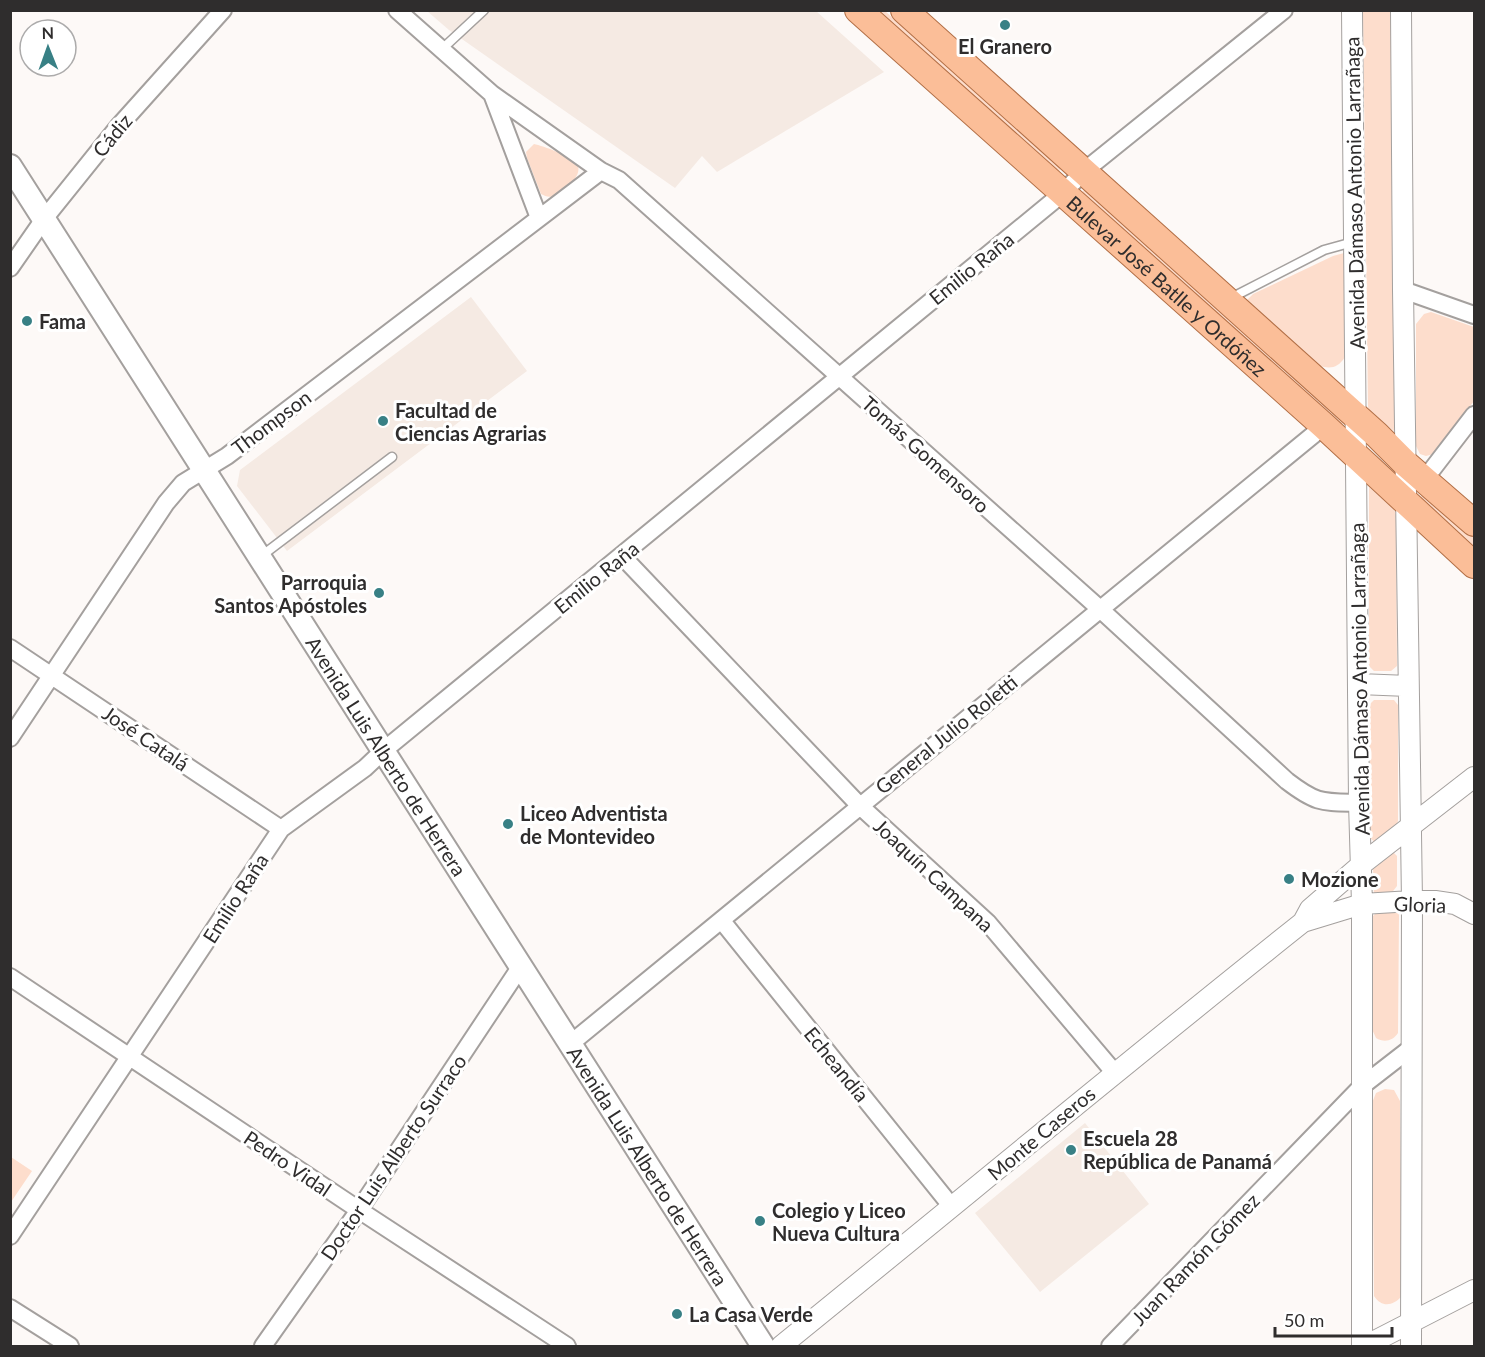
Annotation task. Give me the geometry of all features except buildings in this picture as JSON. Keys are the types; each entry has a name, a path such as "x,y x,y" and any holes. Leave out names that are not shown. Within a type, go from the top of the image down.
{"main road":[{"name":"Bulevar José Batlle y Ordóñez","path":"858,10 1324,426 1474,565"},
{"name":"Bulevar José Batlle y Ordóñez","path":"904,10 1474,523"},
{"name":"Avenida Luis Alberto de Herrera","path":"10,166 763,1347"}],"street":[{"name":"Cádiz","path":"10,268 44,219 118,127 223,10"},
{"name":"Tomás Gomensoro","path":"397,10 492,93 601,171 619,180 1301,791 1322,802 1359,803"},
{"name":"Emilio Raña","path":"10,1236 281,829 365,768 838,376 1063,193 1083,172 1284,10"},
{"name":"Avenida Dámaso Antonio Larrañaga","path":"1352,10 1359,803 1362,864 1364,1347"},
{"path":"1401,10 1403,290 1415,472 1406,502 1412,901 1411,1347"},
{"name":"Tomás Gomensoro","path":"492,93 539,218"},
{"name":"Thompson","path":"10,738 175,490 227,456 601,171"},
{"path":"1403,290 1474,315"},
{"path":"1415,472 1474,415"},
{"name":"General Julio Roletti","path":"570,1044 1324,426"},
{"name":"Joaquín Campana","path":"622,556 859,805 988,923 1114,1072"},
{"name":"José Catalá","path":"10,648 281,829"},
{"path":"1359,684 1408,686"},
{"name":"Monte Caseros","path":"1303,922 1310,909 1362,864 1474,777"},
{"name":"Gloria","path":"1362,904 1435,901 1455,904 1474,914"},
{"name":"Monte Caseros","path":"781,1347 1114,1072 1303,922 1362,904"},
{"name":"Echeandía","path":"722,921 952,1208"},
{"name":"Doctor Luis Alberto Surraco","path":"263,1347 359,1210 521,966"},
{"name":"Pedro Vidal","path":"10,977 567,1347"},
{"name":"Juan Ramón Gómez","path":"1110,1347 1362,1086 1411,1048"},
{"path":"1364,1347 1474,1290"},
{"path":"10,1308 70,1347"}],"lane":[{"path":"441,50 484,10"},
{"path":"1227,301 1324,250 1354,242"},
{"path":"260,557 392,457"}],"shaded area":[{"path":"427,11 816,11 884,72 717,172 702,156 675,188 449,30"},
{"path":"875,11 885,11 1058,166 1059,172 1056,173"},
{"path":"1363,11 1393,11 1396,429 1394,431 1368,407"},
{"path":"534,144 564,155 577,164 578,173 575,178 568,187 554,196 541,194 527,158 526,152"},
{"path":"1084,190 1088,191 1342,417 1341,426 1081,193"},
{"path":"1344,253 1345,357 1337,365 1323,367 1319,366 1247,300 1253,294"},
{"name":"Facultad de Ciencias Agrarias","path":"471,297 527,371 287,551 237,486 240,470"},
{"path":"1431,312 1474,327 1474,401 1434,454 1426,456 1420,454 1416,446 1416,324 1424,314"},
{"path":"1369,487 1394,509 1396,515 1397,666 1391,671 1374,671 1369,666"},
{"path":"1422,495 1427,496 1474,538 1474,550 1420,499"},
{"path":"1374,700 1394,700 1398,705 1398,821 1395,828 1376,843 1370,838 1370,704"},
{"path":"1393,852 1397,856 1397,886 1390,895 1374,895 1373,869"},
{"path":"1397,912 1399,915 1398,1033 1394,1038 1385,1041 1376,1038 1371,1027 1371,918 1376,913"},
{"path":"1385,1089 1394,1090 1400,1101 1402,1296 1391,1304 1384,1304 1374,1296 1372,1103 1376,1093"},
{"path":"1085,1123 1149,1204 1040,1292 975,1213"},
{"path":"11,1157 32,1171 11,1202"}],"place":[{"name":"El Granero","path":"1005,25"},
{"name":"Fama","path":"27,321"},
{"name":"Facultad de Ciencias Agrarias","path":"383,421"},
{"name":"Parroquia Santos Apóstoles","path":"379,593"},
{"name":"Liceo Adventista de Montevideo","path":"508,824"},
{"name":"Mozione","path":"1289,879"},
{"name":"Escuela 28 República de Panamá","path":"1071,1150"},
{"name":"Colegio y Liceo Nueva Cultura","path":"760,1221"},
{"name":"La Casa Verde","path":"677,1314"}]}
